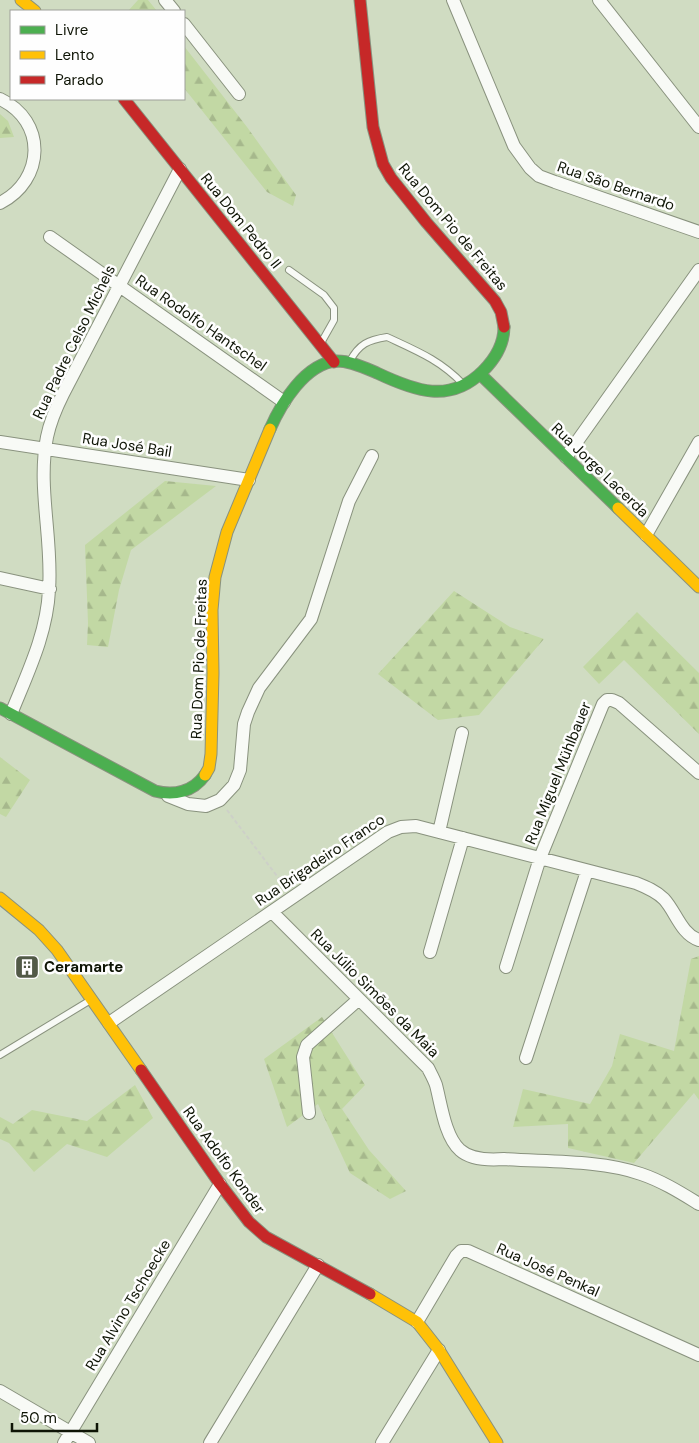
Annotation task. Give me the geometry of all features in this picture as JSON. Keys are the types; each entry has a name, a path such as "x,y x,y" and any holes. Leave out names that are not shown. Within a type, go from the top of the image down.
{"main road":[{"path":"21,0 33,10"},
{"name":"Rua Dom Pio de Freitas","path":"166,795 177,794 198,783 206,774 210,765 213,590 222,547 249,480 284,402 292,391 313,372 334,362 349,362 412,389 430,392 448,391 465,386 480,374 495,356 504,337 502,311 485,288 426,222 391,178 383,164 373,127 360,0"},
{"name":"Rua Dom Pedro II","path":"125,100 334,362"},
{"name":"Rua Jorge Lacerda","path":"480,374 699,587"},
{"path":"5,711 141,784 166,795"},
{"name":"Rua Adolfo Konder","path":"0,898 48,939 92,998 220,1184 257,1230 266,1237 417,1322 439,1350 497,1443"}],"street":[{"path":"165,0 173,10"},
{"name":"Rua São Bernardo","path":"453,0 508,136 530,168 539,176 699,232"},
{"path":"600,0 699,127"},
{"path":"185,25 239,94"},
{"path":"0,99 16,109 26,120 32,135 34,162 26,182 17,192 0,203"},
{"name":"Rua Padre Celso Michels","path":"5,711 40,641 46,616 50,589 44,469 48,430 56,409 180,169"},
{"name":"Rua Rodolfo Hantschel","path":"50,237 284,402"},
{"path":"566,457 699,270"},
{"name":"Rua José Bail","path":"0,442 249,480"},
{"path":"646,535 699,442"},
{"path":"166,795 198,806 206,806 220,800 231,790 238,778 244,724 250,706 259,688 310,619 349,501 372,456"},
{"path":"0,578 50,589"},
{"name":"Rua Miguel Mühlbauer","path":"540,858 603,704 607,700 612,700 623,706 699,773"},
{"path":"439,832 462,733"},
{"name":"Rua Brigadeiro Franco","path":"109,1023 394,829 408,826 416,826 636,883 656,892 669,906 686,932 691,937 699,940"},
{"path":"430,952 463,838"},
{"path":"506,968 540,858"},
{"path":"526,1058 587,870"},
{"name":"Rua Júlio Simões da Maia","path":"272,912 428,1068 435,1083 446,1125 452,1139 460,1150 471,1156 492,1160 504,1159 599,1165 629,1171 662,1183 699,1204"},
{"path":"309,1113 303,1057 307,1045 359,999"},
{"name":"Rua Alvino Tschoecke","path":"67,1438 220,1184"},
{"name":"Rua José Penkal","path":"417,1322 456,1256 461,1251 468,1252 699,1355"},
{"path":"210,1443 318,1265"},
{"path":"382,1443 439,1350"},
{"path":"0,1390 67,1438 88,1443"}],"lane":[{"path":"289,270 324,295 334,308 334,320 320,344"},
{"path":"349,362 356,350 365,343 387,337 436,360 452,372 465,386"},
{"path":"0,1056 92,998"}],"path":[{"path":"220,800 293,898"}],"green space":[{"path":"138,0 148,0 156,10 129,10"},
{"path":"185,47 247,127 296,195 293,206 267,192 185,89"},
{"path":"0,114 8,121 14,137 0,138"},
{"path":"165,481 216,486 131,550 119,590 108,647 87,645 85,545"},
{"path":"454,591 510,627 544,639 479,715 438,720 378,674"},
{"path":"637,612 699,673 699,734 624,660 599,684 583,667"},
{"path":"0,757 30,780 6,817 0,814"},
{"path":"699,956 699,1100 694,1093 634,1163 568,1148 568,1124 513,1127 523,1089 590,1104 612,1066 620,1034 674,1051 691,959"},
{"path":"322,1017 365,1085 342,1109 369,1150 406,1191 390,1199 350,1173 318,1104 287,1127 264,1059"},
{"path":"135,1085 153,1118 107,1157 67,1144 34,1172 9,1143 0,1139 0,1117 13,1124 32,1110 87,1121"}],"traffic: fast":[{"path":"270,429 296,386 315,369 325,363 347,362 405,385 432,391 445,391 458,388 471,381 483,371 501,345 504,327"},
{"path":"480,374 618,508"},
{"path":"0,708 155,791 169,793 183,791 195,785 205,775"}],"traffic: slow":[{"path":"21,0 34,10"},
{"path":"205,775 209,768 211,754 212,610 215,577 227,532 270,429"},
{"path":"618,508 699,587"},
{"path":"0,898 39,930 57,950 141,1070"},
{"path":"370,1294 417,1322 439,1350 497,1443"}],"traffic: jam":[{"path":"360,0 373,127 383,164 391,178 426,222 495,301 501,312 504,327"},
{"path":"125,100 334,362"},
{"path":"141,1070 220,1184 249,1222 266,1237 370,1294"}],"place":[{"name":"Ceramarte","path":"27,967"}]}
